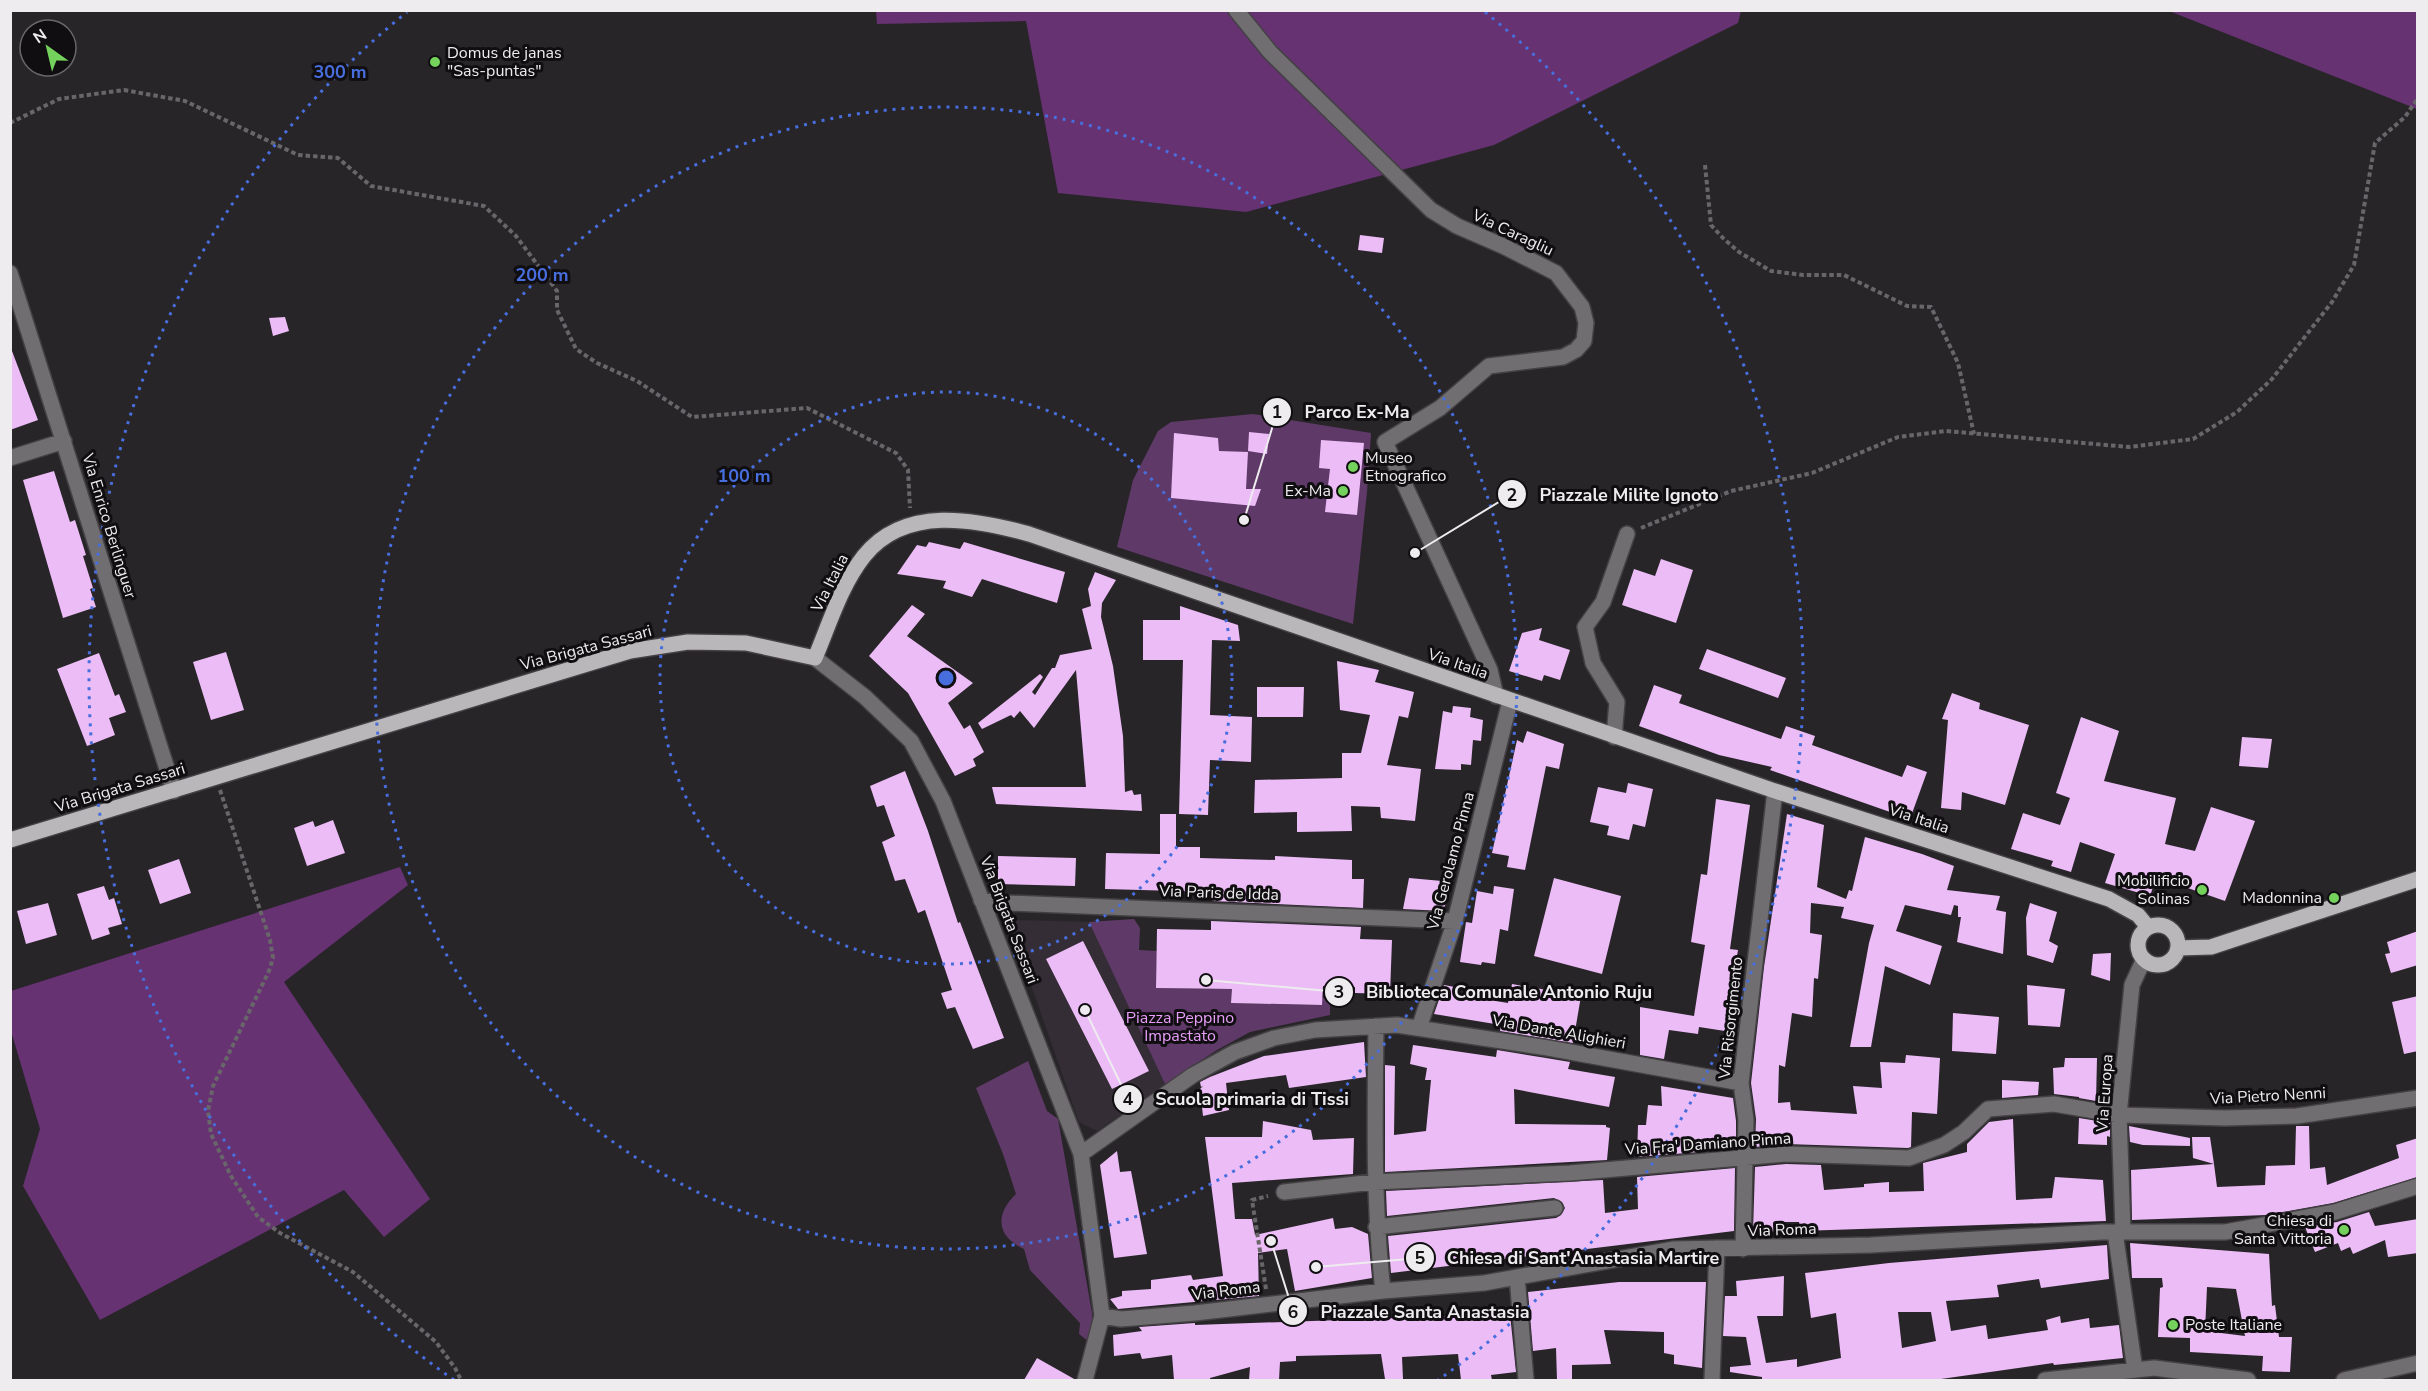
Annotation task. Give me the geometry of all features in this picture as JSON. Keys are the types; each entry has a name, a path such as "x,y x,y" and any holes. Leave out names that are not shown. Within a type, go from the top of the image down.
{"main road":[{"name":"Via Italia","path":"814,658 850,578 864,556 882,537 909,524 944,519 986,522 1029,534 1614,737 2109,900 2138,915 2148,927"},
{"name":"Via Brigata Sassari","path":"10,840 630,651 688,642 746,643 814,658"},
{"path":"2178,948 2211,947 2418,879"},
{"path":"2166,926 2176,935 2178,948 2176,954 2167,963 2155,965 2144,959 2138,948 2139,936 2148,927 2166,926"}],"street":[{"name":"Via Caragliu","path":"1236,10 1270,52 1431,210 1457,226 1556,273 1582,308 1586,323 1584,341 1576,350 1563,357 1489,366 1440,408 1385,442 1503,698"},
{"name":"Via Enrico Berlinguer","path":"10,273 174,791"},
{"path":"10,458 64,441"},
{"path":"1614,737 1617,702 1593,663 1585,627 1603,602 1627,534"},
{"name":"Via Brigata Sassari","path":"814,658 865,697 911,741 943,801 1081,1154 1102,1316"},
{"name":"Via Gerolamo Pinna","path":"1419,1028 1455,921 1503,698"},
{"name":"Via Risorgimento","path":"1743,1249 1746,1120 1741,1083 1775,791"},
{"name":"Via Paris de Idda","path":"981,900 1007,903 1455,921"},
{"name":"Via Europa","path":"2135,1370 2119,1232 2120,1115 2132,985 2144,959"},
{"name":"Via Dante Alighieri","path":"1081,1154 1193,1075 1235,1052 1274,1038 1315,1030 1397,1025 1548,1047 1741,1083"},
{"path":"1376,1026 1374,1182 1383,1291"},
{"name":"Via Pietro Nenni","path":"2120,1115 2225,1118 2297,1116 2418,1098"},
{"name":"Via Fra' Damiano Pinna","path":"1284,1192 1374,1182 1570,1173 1786,1154 1909,1158 1944,1146 1964,1132 1988,1109 2055,1104 2120,1115"},
{"name":"Via Roma","path":"1102,1316 1121,1319 1383,1291 1484,1283 1674,1249 1872,1245 2119,1232 2225,1232 2335,1212 2418,1186"},
{"name":"Via Roma","path":"2391,1195 2418,1197"},
{"path":"1376,1227 1555,1208"},
{"path":"1712,1380 1717,1248"},
{"path":"1517,1277 1526,1380"},
{"path":"1085,1380 1102,1316"},
{"path":"2344,1380 2418,1364"},
{"path":"2045,1380 2098,1377 2154,1368 2248,1380"}],"path":[{"path":"10,123 59,99 70,97 124,90 186,100 298,154 338,158 371,186 484,206 516,236 557,291 557,310 576,349 597,363 637,381 692,417 807,408 896,453 908,470 909,524"},
{"path":"1627,534 1731,491 1812,473 1898,437 1946,431 2129,447 2193,439 2237,412 2272,379 2332,302 2354,265 2375,143 2405,117 2418,98"},
{"path":"1706,165 1711,225 1739,252 1771,271 1803,275 1844,275 1907,306 1931,307 1958,363 1974,434"},
{"path":"216,778 270,940 273,958 270,971 213,1086 208,1111 211,1134 231,1176 258,1217 280,1233 353,1272 436,1342 461,1380"},
{"path":"1268,1304 1252,1200 1284,1192"}],"shaded area":[{"path":"876,11 1741,11 1738,23 1494,145 1246,212 1058,193 1026,21 877,24"},
{"path":"2169,11 2417,11 2417,109"},
{"path":"400,867 408,885 284,982 430,1199 384,1237 344,1190 100,1320 23,1186 40,1129 11,1031 11,991"},
{"path":"1017,920 1089,922 1165,1084 1097,1131 1079,1122 1014,936 1013,924"}],"green space":[{"path":"1253,414 1371,433 1353,624 1117,547 1133,480 1158,431 1171,422"},
{"name":"Piazza Peppino Impastato","path":"1134,919 1140,928 1139,950 1157,951 1156,988 1232,989 1232,1003 1322,1005 1322,998 1330,998 1330,1015 1250,1032 1217,1050 1165,1084 1089,922"},
{"path":"1028,1061 1047,1111 1058,1119 1092,1313 1093,1328 1088,1341 1079,1334 1080,1323 1030,1270 1024,1249 1008,1238 1002,1225 1004,1210 1016,1194 1003,1154 976,1088"}],"building":[{"path":"1360,235 1384,238 1382,253 1358,250"},
{"path":"285,317 289,331 273,336 269,318"},
{"path":"10,351 12,351 38,420 10,430"},
{"path":"1249,432 1269,434 1267,454 1248,451"},
{"path":"1174,433 1218,438 1219,451 1248,452 1246,489 1261,489 1255,506 1171,498"},
{"name":"Ex-Ma","path":"1321,440 1364,443 1357,515 1325,512 1330,469 1319,468"},
{"path":"54,471 70,522 75,520 86,555 83,556 96,607 63,618 23,480"},
{"path":"929,542 960,549 964,542 1065,572 1057,603 982,579 972,597 943,588 946,581 897,574 917,545 926,547"},
{"path":"1661,559 1693,570 1676,623 1622,605 1634,569 1655,576"},
{"path":"1095,572 1116,580 1102,603 1101,617 1113,666 1123,736 1125,792 1132,790 1134,795 1141,794 1142,811 996,804 992,787 1086,787 1076,670 1034,728 1020,711 1014,718 1011,715 982,729 978,723 1040,674 1043,677 1032,692 1035,695 1052,668 1055,668 1060,655 1092,649 1082,609 1091,606 1088,589"},
{"path":"912,605 925,614 907,636 973,683 948,703 964,729 970,725 984,752 973,759 976,766 955,776 908,693 869,656"},
{"path":"1180,606 1238,625 1240,641 1212,640 1210,715 1252,717 1251,762 1210,760 1208,815 1179,814 1183,660 1143,660 1143,620 1180,620"},
{"path":"1542,628 1539,640 1570,650 1560,680 1544,675 1542,681 1509,671 1522,633"},
{"path":"1707,649 1786,678 1778,698 1699,669"},
{"path":"226,652 244,710 211,720 193,662"},
{"path":"99,653 115,696 119,694 126,712 109,718 115,735 87,746 57,669"},
{"path":"1337,661 1379,670 1375,682 1414,692 1408,718 1399,716 1387,765 1421,769 1415,821 1381,818 1380,807 1351,806 1352,831 1297,832 1297,812 1254,813 1255,780 1342,778 1342,753 1361,753 1370,715 1340,710"},
{"path":"1654,685 1682,695 1679,703 1781,739 1786,726 1815,736 1812,745 1902,777 1907,765 1927,772 1910,819 1770,770 1772,767 1719,755 1639,726"},
{"path":"1257,687 1304,687 1303,717 1257,717"},
{"path":"1952,693 1980,703 1979,709 2029,725 2005,805 1962,792 1961,810 1941,808 1948,720 1942,719"},
{"path":"1453,706 1471,708 1470,717 1483,720 1481,741 1473,740 1471,765 1461,764 1461,770 1435,769 1443,711 1452,713"},
{"path":"2081,717 2119,731 2104,781 2176,798 2165,844 2195,851 2211,807 2255,821 2225,901 2159,878 2158,885 2154,884 2150,896 2105,883 2115,854 2080,842 2071,872 2051,866 2053,861 2011,849 2023,813 2060,825 2070,798 2056,793"},
{"path":"1527,731 1564,744 1559,769 1546,766 1525,870 1507,867 1509,856 1492,853 1517,740 1523,743"},
{"path":"2242,737 2272,739 2268,768 2239,766"},
{"path":"905,771 928,831 958,923 960,922 1004,1038 973,1049 955,1007 947,1009 941,993 952,990 925,910 918,913 905,879 895,881 882,842 895,836 884,805 877,807 870,786"},
{"path":"1628,783 1653,789 1645,827 1633,824 1629,840 1607,835 1609,826 1590,822 1598,787 1626,793"},
{"path":"1716,799 1750,805 1730,949 1738,950 1725,1031 1699,1027 1698,1034 1669,1030 1664,1059 1640,1055 1640,1007 1694,1016 1705,945 1691,942 1701,874 1707,875"},
{"path":"1160,814 1176,814 1176,847 1200,847 1200,858 1275,860 1275,856 1352,860 1352,879 1364,879 1363,908 1212,901 1212,892 1105,889 1106,853 1160,854"},
{"path":"1787,814 1824,825 1817,887 1846,899 1849,890 1852,891 1865,837 1954,866 1947,890 2000,896 1996,910 2006,912 2003,954 1957,942 1961,917 1958,917 1958,906 1954,905 1951,915 1905,905 1896,931 1942,946 1930,985 1885,966 1871,1047 1850,1047 1874,925 1841,918 1844,907 1811,903 1810,933 1822,935 1818,979 1814,978 1812,1017 1792,1013 1785,1067 1779,1065 1778,1103 1790,1102 1791,1110 1857,1114 1853,1086 1882,1088 1880,1062 1905,1063 1906,1055 1940,1058 1937,1114 1912,1112 1911,1147 1786,1144 1755,1147 1756,1119 1751,1083 1764,967"},
{"path":"333,820 345,853 307,866 294,828 313,821 315,827"},
{"path":"998,856 1076,858 1075,886 998,884"},
{"path":"179,859 191,893 160,904 148,870"},
{"path":"1409,878 1453,882 1443,911 1403,909"},
{"path":"1554,878 1621,896 1602,974 1534,956"},
{"path":"104,886 109,900 114,898 122,924 108,928 110,934 92,940 77,894"},
{"path":"1494,886 1514,889 1508,931 1500,929 1495,964 1460,962 1466,922 1472,923 1477,891 1493,894"},
{"path":"48,903 57,935 26,944 17,911"},
{"path":"2030,903 2057,912 2049,941 2058,946 2053,963 2027,955 2026,918"},
{"path":"1211,921 1361,927 1360,939 1392,940 1390,994 1355,993 1355,987 1323,986 1322,1005 1231,1003 1232,989 1156,988 1157,929 1211,930"},
{"path":"2418,931 2418,965 2391,973 2385,954 2390,953 2387,942"},
{"path":"1083,941 1149,1071 1112,1089 1046,959"},
{"path":"2111,953 2110,981 2091,975 2093,954"},
{"path":"1512,984 1581,996 1573,1043 1500,1031 1501,1025 1434,1014 1444,985 1460,988 1459,995 1508,1003"},
{"path":"2027,985 2065,989 2060,1027 2028,1025"},
{"path":"2418,996 2418,1051 2404,1054 2392,1002"},
{"path":"1953,1013 1999,1017 1996,1054 1952,1051"},
{"path":"1364,1042 1366,1077 1289,1088 1286,1075 1226,1083 1229,1110 1203,1116 1200,1089 1203,1086 1201,1087 1200,1082 1210,1077 1264,1056"},
{"path":"1413,1045 1496,1057 1497,1050 1570,1062 1568,1069 1615,1077 1609,1107 1514,1089 1515,1124 1606,1125 1610,1128 1607,1160 1385,1172 1385,1065 1395,1066 1394,1135 1426,1131 1431,1080 1425,1080 1427,1068 1410,1064"},
{"path":"2065,1058 2097,1058 2096,1101 2054,1094 2053,1068 2064,1067"},
{"path":"2002,1080 2039,1082 2038,1095 2002,1098"},
{"path":"1661,1086 1733,1098 1736,1149 1637,1157 1638,1125 1646,1125 1648,1105 1662,1106"},
{"path":"2079,1118 2110,1123 2110,1137 2107,1136 2107,1145 2078,1144"},
{"path":"2013,1119 2016,1200 2052,1198 2055,1177 2103,1180 2106,1221 1800,1231 1799,1222 1785,1222 1785,1231 1753,1232 1755,1167 1786,1164 1821,1165 1824,1190 1864,1187 1864,1184 1889,1182 1889,1192 1924,1191 1923,1163 1967,1152 1967,1144 1989,1122"},
{"path":"1263,1121 1311,1130 1313,1140 1354,1138 1353,1174 1232,1183 1235,1219 1252,1219 1255,1235 1333,1218 1335,1229 1352,1227 1368,1234 1372,1278 1295,1291 1287,1249 1258,1253 1259,1296 1118,1309 1110,1299 1122,1296 1122,1291 1151,1289 1151,1280 1191,1275 1193,1280 1223,1276 1205,1137 1262,1137"},
{"path":"2129,1126 2190,1138 2190,1146 2143,1145 2130,1142"},
{"path":"2296,1126 2309,1126 2310,1169 2325,1167 2327,1185 2399,1158 2396,1145 2418,1138 2418,1177 2333,1203 2266,1215 2132,1220 2131,1170 2214,1164 2217,1187 2265,1185 2266,1166 2295,1165"},
{"path":"2192,1137 2210,1137 2214,1164 2193,1158"},
{"path":"1117,1151 1120,1172 1131,1171 1147,1254 1114,1258 1100,1165"},
{"path":"1735,1168 1734,1231 1391,1273 1388,1236 1556,1218 1565,1208 1562,1202 1554,1198 1387,1216 1386,1191 1603,1180 1605,1213 1638,1209 1637,1177"},
{"path":"2369,1212 2375,1226 2418,1219 2418,1253 2388,1257 2385,1240 2353,1254 2350,1247 2341,1251 2338,1243 2315,1252 2305,1227 2337,1222"},
{"path":"2130,1243 2269,1254 2272,1306 2275,1305 2279,1337 2292,1337 2290,1372 2262,1371 2263,1356 2190,1352 2190,1338 2158,1337 2162,1278 2132,1278","holes":["2207,1287 2236,1289 2245,1336 2205,1331"]},
{"path":"2107,1245 2109,1279 2041,1288 2039,1279 1997,1285 1999,1297 1946,1301 1951,1331 1986,1325 1988,1339 2048,1330 2046,1320 2060,1316 2061,1323 2089,1318 2090,1328 2119,1325 2123,1358 2054,1365 2053,1363 1934,1380 1762,1380 1762,1377 1730,1372 1730,1367 1751,1365 1746,1337 1723,1336 1725,1296 1737,1296 1736,1281 1784,1276 1783,1316 1757,1316 1766,1363 1797,1359 1797,1367 1841,1358 1836,1313 1811,1318 1805,1273 1889,1263","holes":["1898,1312 1931,1312 1936,1341 1902,1348"]},
{"path":"1619,1282 1706,1282 1702,1368 1674,1364 1674,1355 1664,1353 1664,1332 1604,1330 1611,1364 1572,1365 1572,1380 1557,1380 1556,1348 1533,1351 1528,1292"},
{"path":"1510,1314 1516,1372 1491,1375 1492,1380 1461,1380 1458,1354 1402,1357 1403,1379 1385,1379 1381,1354 1296,1356 1296,1361 1280,1362 1279,1380 1249,1380 1250,1367 1210,1378 1210,1380 1174,1380 1172,1355 1142,1359 1140,1353 1114,1356 1113,1335 1142,1331 1139,1327 1195,1323 1195,1325"},
{"path":"1037,1358 1076,1380 1024,1380"}],"place":[{"name":"Domus de janas \"Sas-puntas\"","path":"435,62"},
{"name":"Museo Etnografico","path":"1353,467"},
{"name":"Ex-Ma","path":"1343,491"},
{"name":"Parco Ex-Ma","path":"1244,520"},
{"name":"Piazzale Milite Ignoto","path":"1415,553"},
{"name":"Mobilificio Solinas","path":"2202,890"},
{"name":"Madonnina","path":"2334,898"},
{"name":"Biblioteca Comunale Antonio Ruju","path":"1206,980"},
{"name":"Scuola primaria di Tissi","path":"1085,1010"},
{"name":"Chiesa di Santa Vittoria","path":"2344,1230"},
{"name":"Piazzale Santa Anastasia","path":"1271,1241"},
{"name":"Chiesa di Sant'Anastasia Martire","path":"1316,1267"},
{"name":"Poste Italiane","path":"2173,1325"}]}
